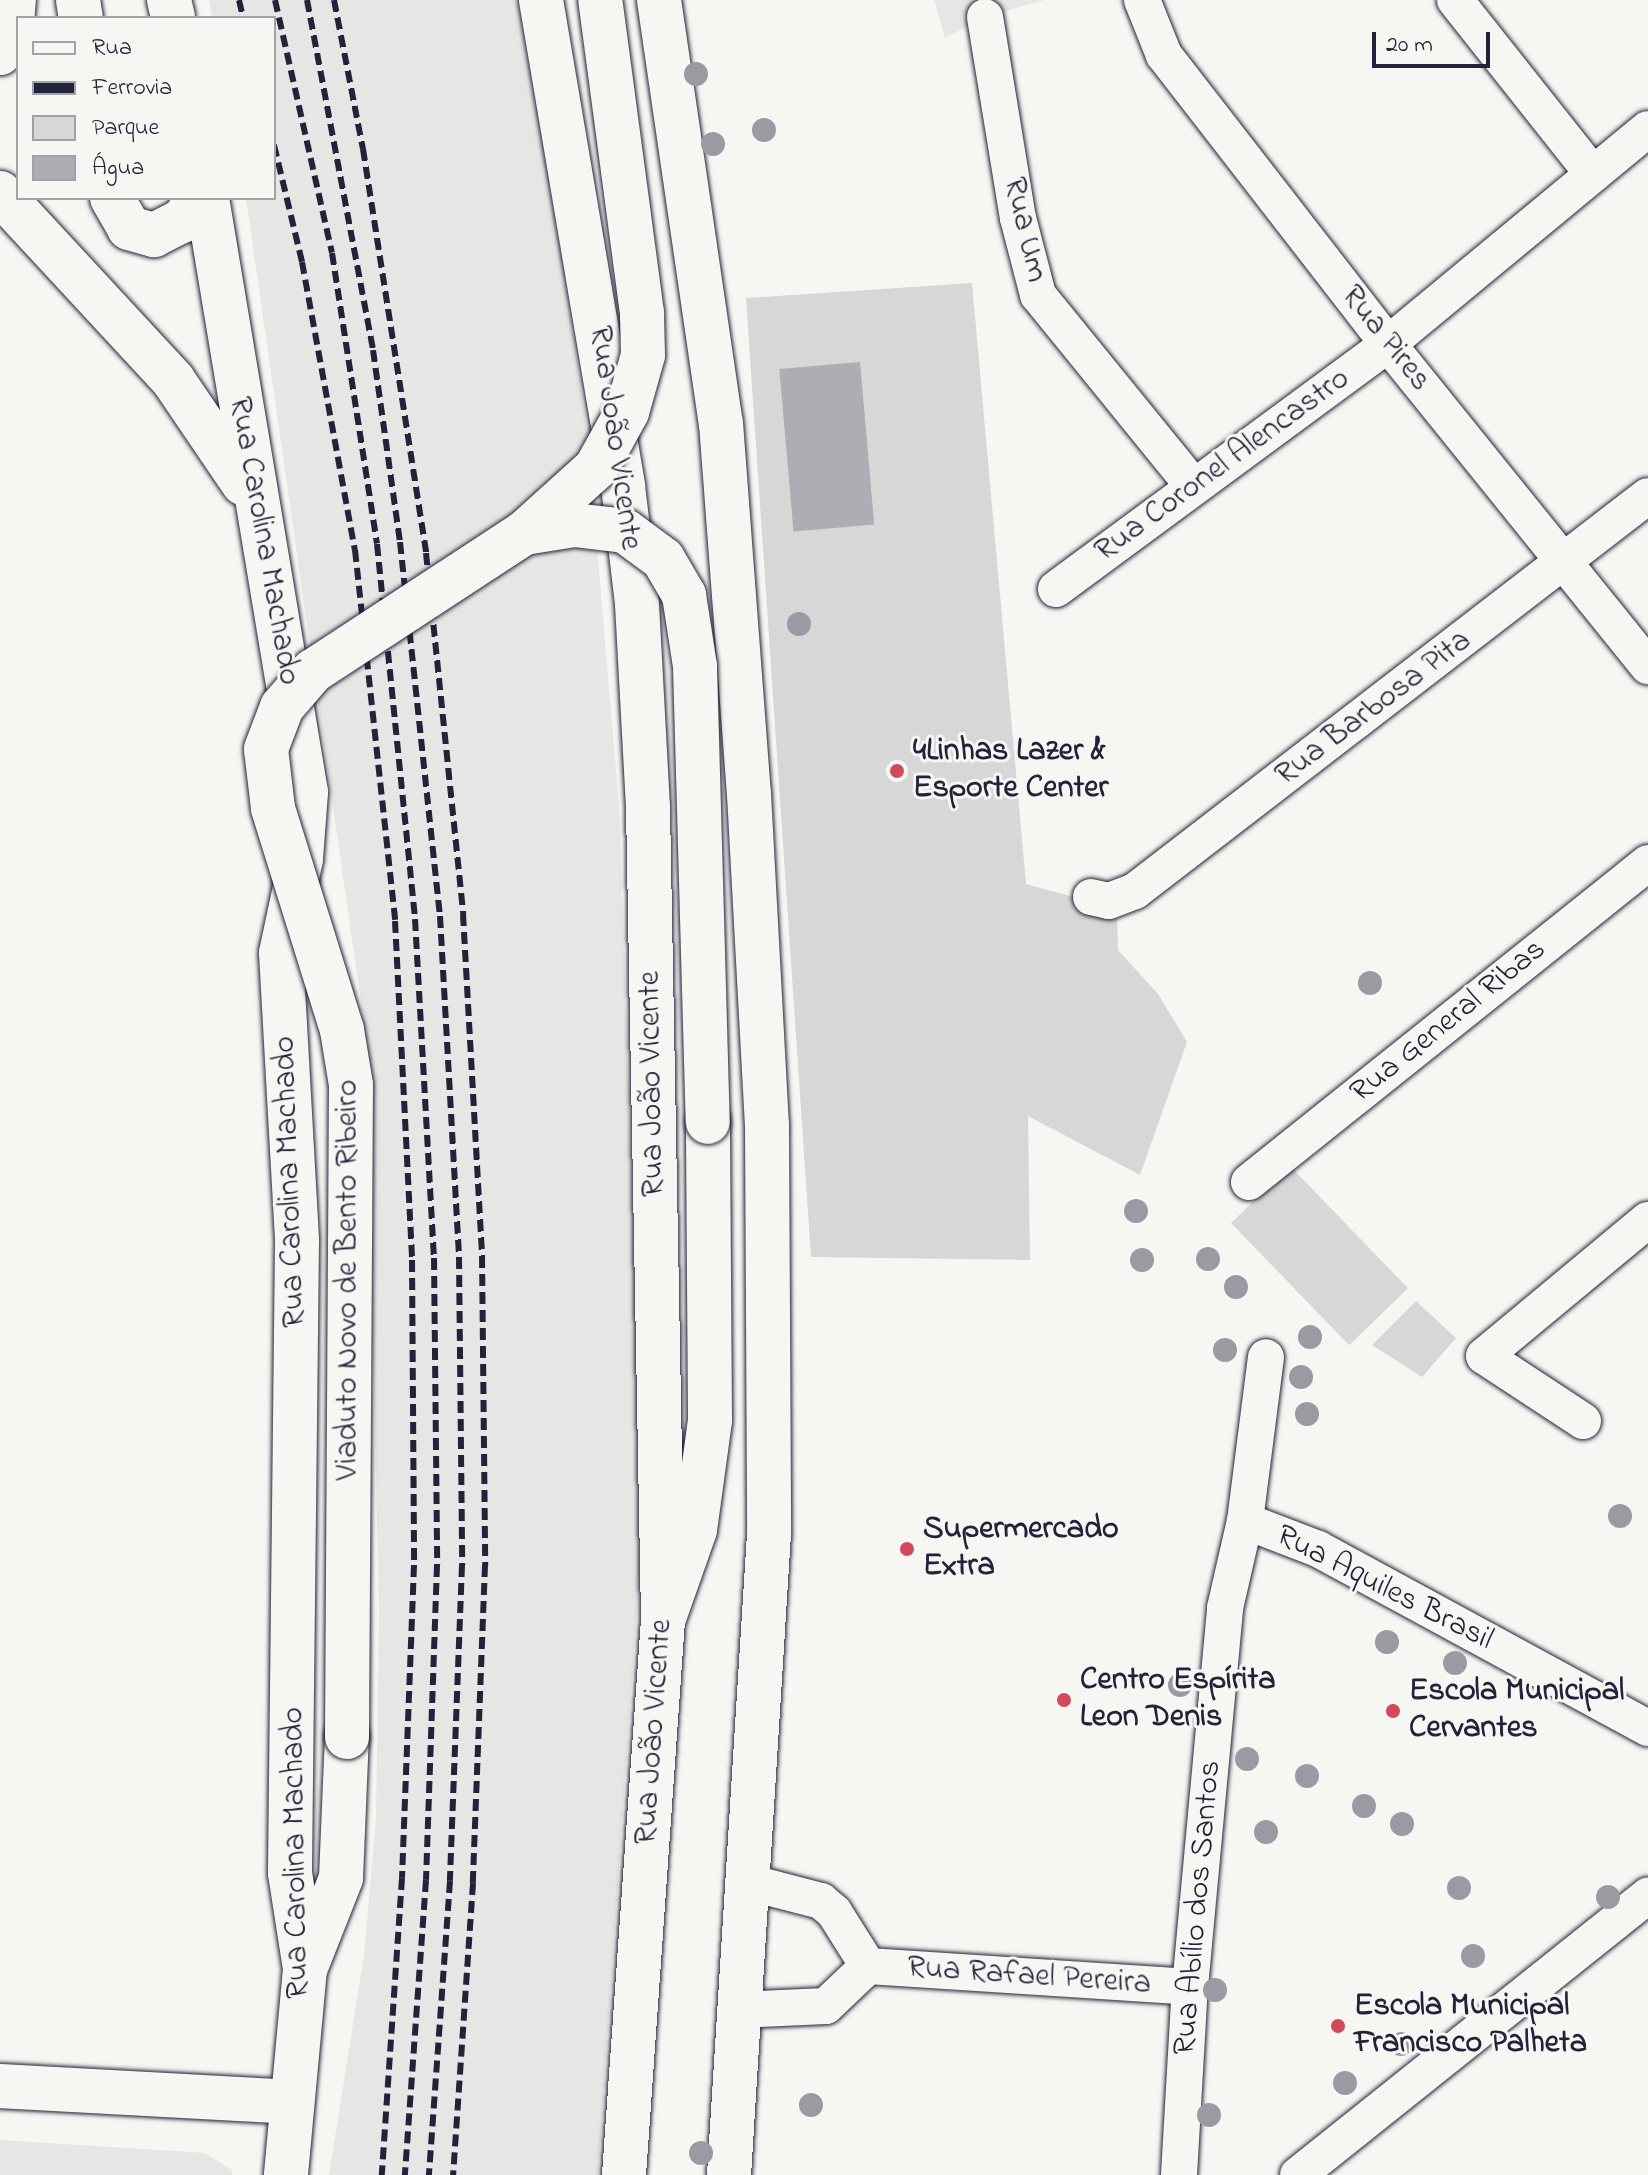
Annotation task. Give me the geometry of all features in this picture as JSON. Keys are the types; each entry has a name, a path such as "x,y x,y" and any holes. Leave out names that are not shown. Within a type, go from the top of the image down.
{"main road":[{"path":"0,53 11,33 14,0"},
{"name":"Rua João Vicente","path":"541,0 623,486 637,604 648,807 663,1620 624,2175"},
{"name":"Viaduto Novo de Bento Ribeiro","path":"305,1969 341,1878 347,1737 351,1085 342,1030 273,808 266,749 282,707 313,671 524,533 579,486 604,456 631,402 643,355 639,280 600,0"},
{"path":"659,0 721,423 749,794 767,1125 769,1534 744,1881 729,2175"},
{"path":"0,193 194,405 257,514"},
{"path":"113,200 129,228 154,235 182,221 198,200"},
{"name":"Rua Carolina Machado","path":"207,200 257,514 306,792 301,859 281,953 297,1242 290,1873 305,1969 286,2175"},
{"name":"Viaduto Novo de Bento Ribeiro","path":"524,533 574,525 625,531 663,559 684,595 696,692 708,1122 710,1420 695,1530 663,1620"},
{"path":"648,807 675,778 694,768 722,774 749,794"},
{"path":"0,2086 291,2102"}],"street":[{"name":"Rua Pires","path":"1142,0 1164,55 1388,344 1648,666"},
{"path":"1455,0 1593,174"},
{"name":"Rua Um","path":"985,17 1018,218 1038,295 1194,487"},
{"name":"Rua Coronel Alencastro","path":"1056,589 1388,344 1648,129"},
{"name":"Rua Barbosa Pita","path":"1091,897 1109,901 1135,891 1648,496"},
{"name":"Rua General Ribas","path":"1249,1182 1648,863"},
{"path":"1583,1421 1484,1356 1648,1220"},
{"name":"Rua Abílio dos Santos","path":"1179,2175 1190,1987 1225,1608 1245,1521 1266,1357"},
{"name":"Rua Aquiles Brasil","path":"1245,1521 1318,1549 1648,1728"},
{"name":"Rua Rafael Pereira","path":"744,1881 821,1901 834,1912 868,1966"},
{"path":"1298,2175 1648,1896"},
{"name":"Rua Rafael Pereira","path":"737,2010 826,2006 868,1966 1190,1987"}],"shaded area":[{"path":"209,0 517,0 548,164 587,428 619,807 636,1316 639,1574 598,2175 329,2175 364,1954 376,1819 379,1611 366,1037 246,200 276,200 276,16 212,16"},
{"path":"934,0 1044,0 985,17 945,38"},
{"path":"0,2140 205,2153 232,2170 232,2175 0,2175"}],"green space":[{"name":"4Linhas Lazer & Esporte Center","path":"972,283 1026,884 1117,909 1118,950 1158,994 1187,1042 1140,1175 1028,1116 1030,1260 811,1257 746,298"},
{"path":"1290,1166 1408,1288 1349,1345 1231,1223"},
{"path":"1416,1301 1456,1338 1422,1377 1372,1345"}],"water":[{"path":"860,362 874,524 794,531 779,369"}],"railway":[{"path":"239,0 243,16"},
{"path":"275,0 332,253 377,544 415,919 434,1258 437,1565 426,1880 405,2175"},
{"path":"307,0 373,350 400,542 440,916 459,1257 462,1565 450,1881 429,2175"},
{"path":"334,0 363,149 426,553 463,914 482,1256 485,1565 473,1883 453,2175"},
{"path":"276,153 302,262 355,550 395,921 412,1260 414,1565 402,1878 382,2175"}],"place":[{"name":"4Linhas Lazer & Esporte Center","path":"897,771"},
{"name":"Supermercado Extra","path":"907,1549"},
{"name":"Centro Espírita Leon Denis","path":"1064,1700"},
{"name":"Escola Municipal Cervantes","path":"1393,1711"},
{"name":"Escola Municipal Francisco Palheta","path":"1338,2026"}]}
